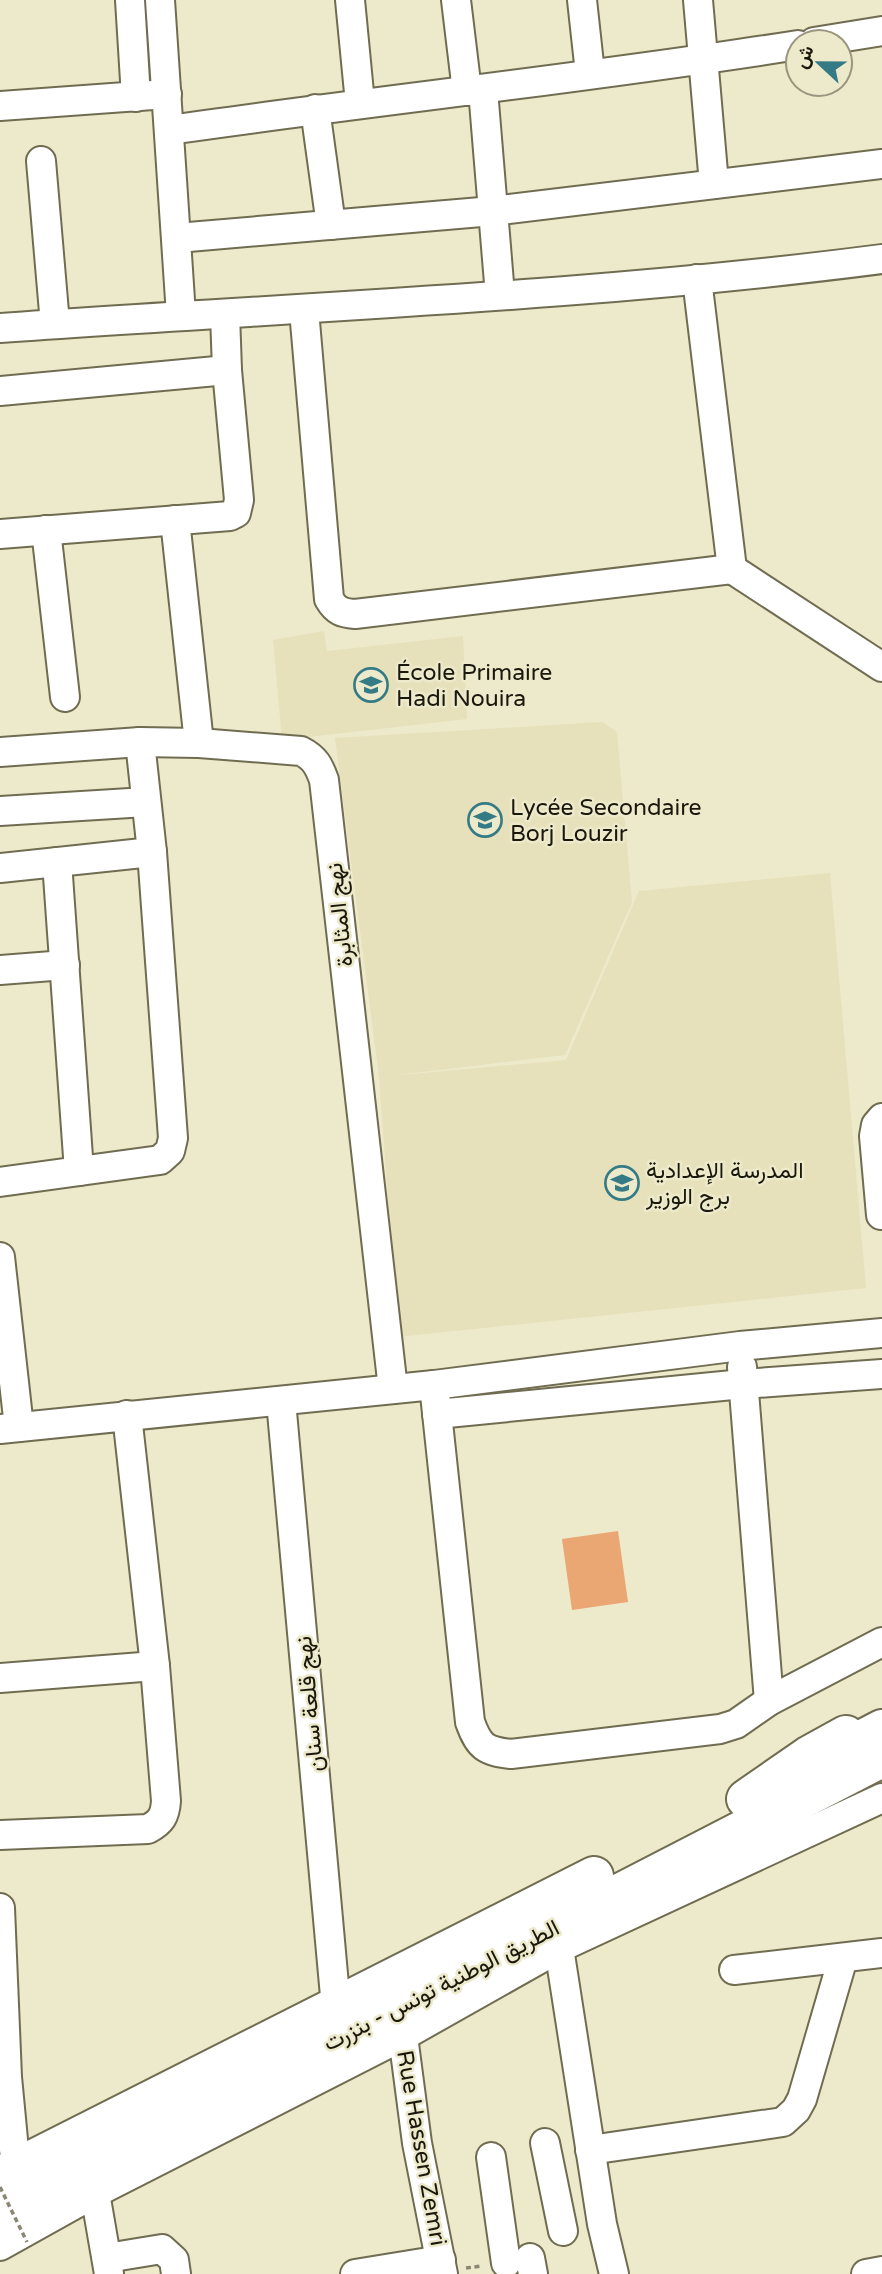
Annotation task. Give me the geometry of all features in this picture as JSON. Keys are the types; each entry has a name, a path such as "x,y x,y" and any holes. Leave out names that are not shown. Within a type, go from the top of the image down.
{"highway":[{"path":"746,1799 808,1756 882,1716"},
{"name":"الطريق الوطنية تونس - بنزرت","path":"5,2161 336,2007 882,1728"},
{"name":"الطريق الوطنية تونس - بنزرت","path":"0,2212 882,1758"}],"street":[{"path":"130,0 136,97"},
{"path":"160,0 181,315"},
{"path":"351,0 360,103"},
{"path":"456,0 475,90 493,211 500,295"},
{"path":"582,0 590,73"},
{"path":"698,0 714,184"},
{"path":"854,36 882,31"},
{"path":"169,130 784,47"},
{"path":"0,106 167,94"},
{"path":"315,109 331,225"},
{"path":"41,161 55,324"},
{"path":"177,238 493,211 882,164"},
{"path":"0,328 181,315 304,310 697,279 882,261"},
{"path":"697,279 732,569"},
{"path":"304,310 329,599 334,608 355,614 732,569 882,667"},
{"path":"0,534 230,516 236,513 238,508 225,314"},
{"path":"0,391 227,370"},
{"path":"175,520 199,743"},
{"path":"46,530 65,697"},
{"path":"0,1182 160,1160 170,1151 173,1138 152,852 140,742"},
{"name":"نهج المثابرة","path":"0,752 140,742 199,743 302,751 313,757 319,766 324,780 393,1389"},
{"path":"0,810 146,802"},
{"path":"0,868 152,852"},
{"path":"57,862 79,1171"},
{"path":"0,970 65,965"},
{"path":"881,1215 874,1136 876,1125 882,1118"},
{"path":"0,1257 9,1428 434,1385 740,1346 882,1334"},
{"path":"740,1346 769,1700"},
{"path":"687,1353 689,1389"},
{"path":"437,1414 743,1384 882,1374"},
{"path":"434,1385 470,1722 477,1741 494,1752 511,1754 720,1729 736,1724 769,1700 882,1642"},
{"name":"نهج قلعة سنان","path":"281,1402 336,2007"},
{"path":"0,1835 148,1829 159,1823 165,1812 155,1666 127,1415"},
{"path":"0,1678 155,1666"},
{"path":"13,2244 95,2193 402,2036 559,1948 882,1798"},
{"path":"0,1908 7,2077 5,2161"},
{"path":"559,1948 602,2224 614,2274"},
{"path":"734,1970 882,1953"},
{"path":"590,2150 783,2122 796,2110 802,2099 843,1958"},
{"name":"Rue Hassen Zemri","path":"402,2036 417,2143 442,2267"},
{"path":"545,2143 563,2231"},
{"path":"491,2157 523,2265"},
{"path":"95,2193 108,2266 162,2249 174,2260 176,2274"},
{"path":"355,2274 442,2267"},
{"path":"866,2274 882,2272"}],"path":[{"path":"0,2187 13,2244"}],"shaded area":[{"name":"École Primaire Hadi Nouira","path":"324,631 327,651 463,636 467,719 282,740 273,640"},
{"name":"المدرسة الإعدادية برج الوزير","path":"602,722 617,732 632,902 565,1055 390,1076 566,1060 639,891 830,873 866,1288 398,1337 379,1077 335,738"},
{"path":"618,1531 628,1602 572,1610 562,1539"}],"place":[{"name":"École Primaire Hadi Nouira","path":"371,685"},
{"name":"Lycée Secondaire Borj Louzir","path":"485,820"},
{"name":"المدرسة الإعدادية برج الوزير","path":"622,1183"}]}
